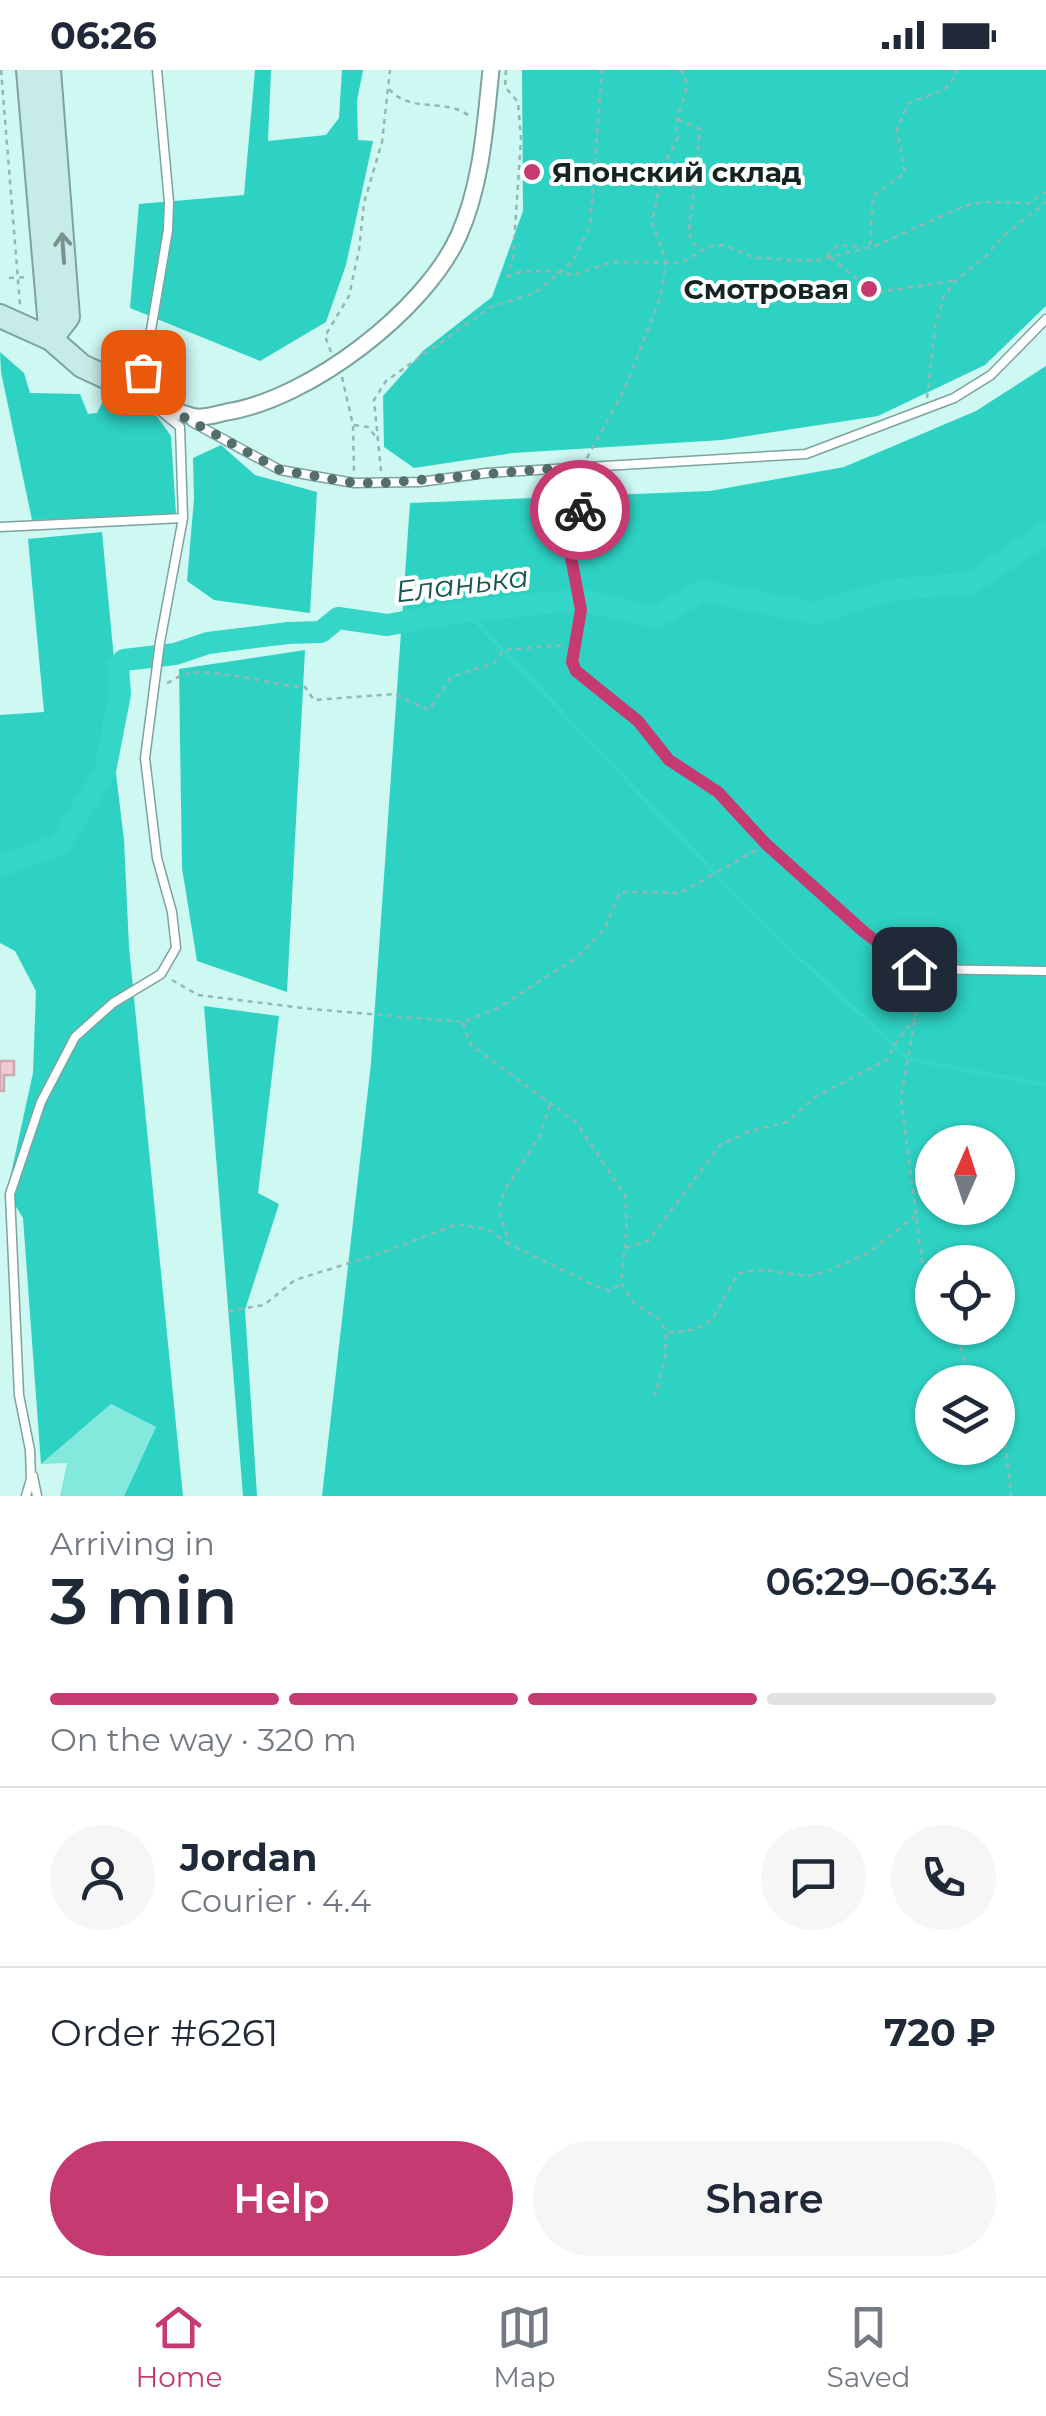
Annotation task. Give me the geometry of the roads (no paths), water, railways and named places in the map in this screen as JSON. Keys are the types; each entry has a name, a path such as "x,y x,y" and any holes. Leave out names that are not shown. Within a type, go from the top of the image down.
{"main road":[{"path":"28,70 51,340"},
{"path":"49,70 68,316 51,340"},
{"path":"0,316 51,340 82,366 140,393"}],"street":[{"path":"140,393 196,417 242,410 336,368 396,316 443,266 460,234 478,181 491,70"}],"lane":[{"path":"140,393 168,216 158,70"},
{"path":"140,393 280,470 354,483 582,466 743,460 806,454 954,398 991,374 1046,319"},
{"path":"37,1496 19,1395 10,1194 41,1102 75,1036 113,1003 162,974 176,948 172,912 157,858 146,758 160,642 184,518 180,427 140,393"},
{"path":"582,466 587,491 568,541 581,610 572,662 576,671 638,721 669,760 718,792 766,844 864,932 914,969 1046,971"},
{"path":"0,527 184,518"},
{"path":"0,1271 12,1270"},
{"path":"26,1496 31,1479 30,1450"}],"waterway":[{"name":"Еланька","path":"0,866 60,844 105,771 120,694 118,667 124,660 175,654 208,643 321,632 338,618 387,625 466,611 579,600 656,617 702,591 816,613 891,590 971,583 1046,533"},
{"path":"466,611 763,924 908,1059 1046,1085"}],"place":[{"name":"Японский склад","path":"532,172"},
{"name":"Смотровая","path":"869,289"}]}
